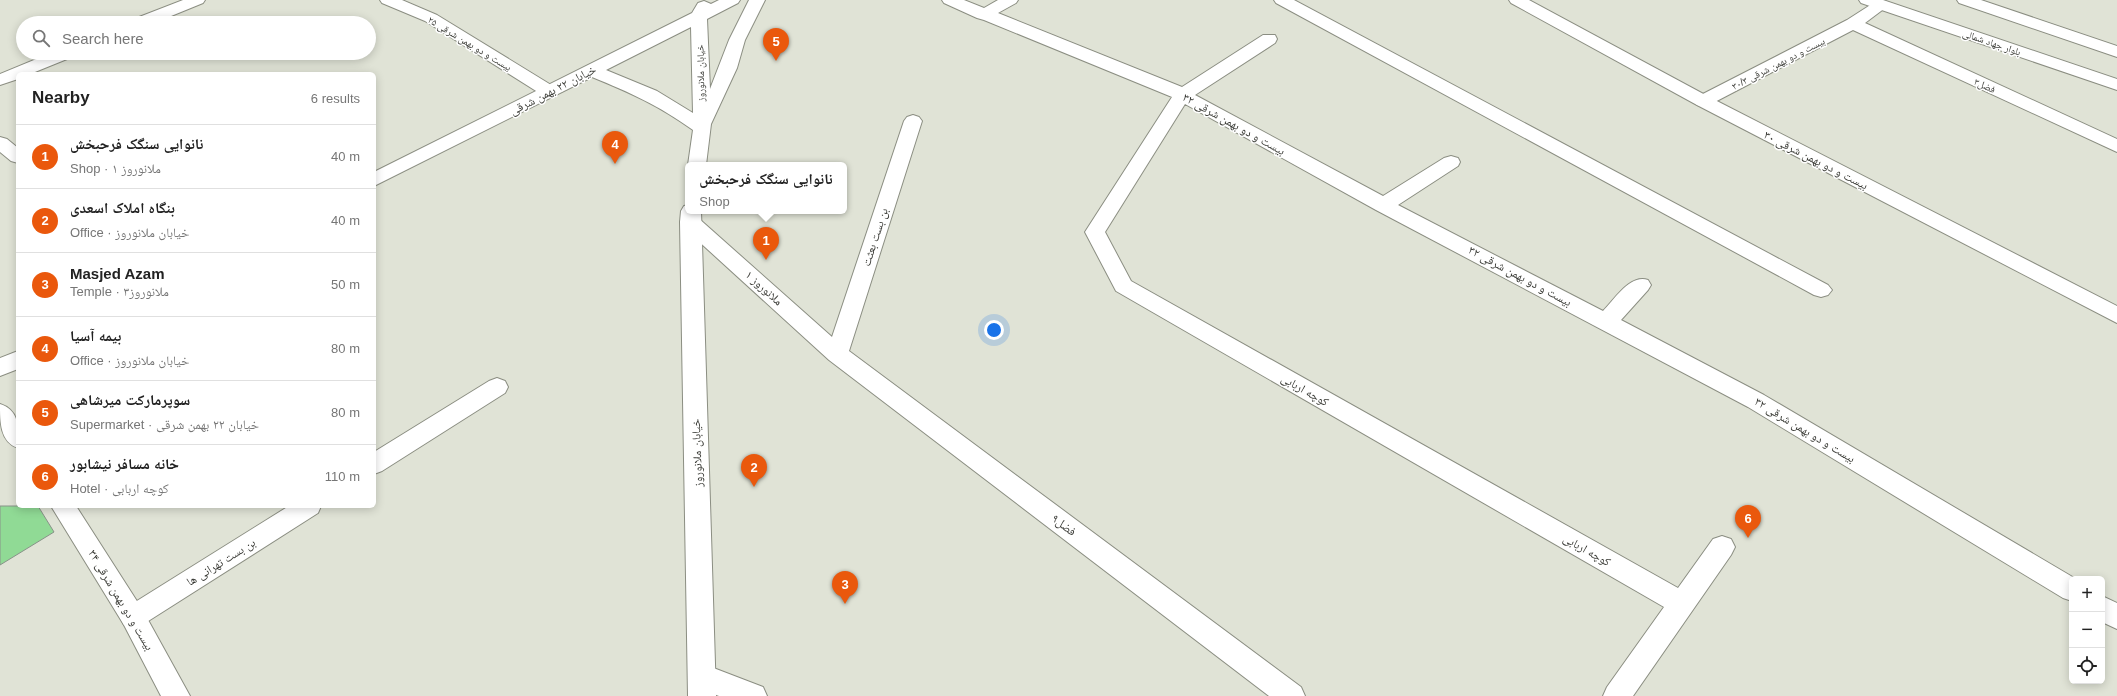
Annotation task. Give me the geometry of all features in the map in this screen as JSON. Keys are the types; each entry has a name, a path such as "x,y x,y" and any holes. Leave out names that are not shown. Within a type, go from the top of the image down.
{"street":[{"path":"157,16 197,0"},
{"name":"بیست و دو بهمن شرقی ۲۵","path":"388,0 431,18 550,92"},
{"path":"699,17 707,0"},
{"name":"خیابان ۲۲ بهمن شرقی","path":"376,179 732,0"},
{"path":"702,128 728,68 737,40 757,0"},
{"name":"بیست و دو بهمن شرقی ۳۲","path":"950,0 983,15 1182,95 1383,205 1607,321 1756,401 2069,588"},
{"path":"983,15 1010,0"},
{"path":"1282,0 1821,290"},
{"name":"بیست و دو بهمن شرقی ۳۰","path":"1517,0 1703,101 2117,315"},
{"path":"1965,0 2117,52"},
{"name":"بیست و دو بهمن شرقی ۳۰/۳","path":"1703,101 1853,24 1874,2"},
{"name":"بلوار جهاد شمالی","path":"1874,2 2117,85"},
{"name":"خیابان ملانوروز","path":"697,162 702,128 699,17"},
{"name":"فضل۳","path":"1853,24 2117,146"},
{"path":"1182,95 1269,39"},
{"path":"20,72 49,60"},
{"name":"خیابان ملانوروز","path":"592,71 651,95 673,107 702,128"},
{"path":"0,80 16,73"},
{"name":"کوچه اربابی","path":"1182,95 1095,232 1123,286 1682,604"},
{"name":"بن بست بعثت","path":"837,354 913,121"},
{"path":"0,144 16,156"},
{"path":"1383,205 1451,162"},
{"name":"خیابان ملانوروز","path":"691,216 702,686"},
{"name":"ملانوروز ۱","path":"691,216 837,354"},
{"path":"1607,321 1641,285"},
{"name":"فضل۹","path":"837,354 1291,696"},
{"path":"0,368 16,360"},
{"path":"376,463 497,387"},
{"path":"0,413 16,436"},
{"name":"بیست و دو بهمن شرقی ۳۴","path":"64,508 133,617 176,696"},
{"name":"بن بست تهرانی ها","path":"133,617 306,508"},
{"path":"1617,696 1722,547"},
{"path":"2105,610 2117,617"},
{"path":"702,686 753,696"}],"building":[{"path":"0,506 39,508 54,532 0,565"}],"place":[{"name":"سوپرمارکت میرشاهی","path":"776,61"},
{"name":"بیمه آسیا","path":"615,164"},
{"name":"نانوایی سنگک فرحبخش","path":"766,260"},
{"name":"بنگاه املاک اسعدی","path":"754,487"},
{"name":"خانه مسافر نیشابور","path":"1748,538"},
{"name":"Masjed Azam","path":"845,604"}]}
